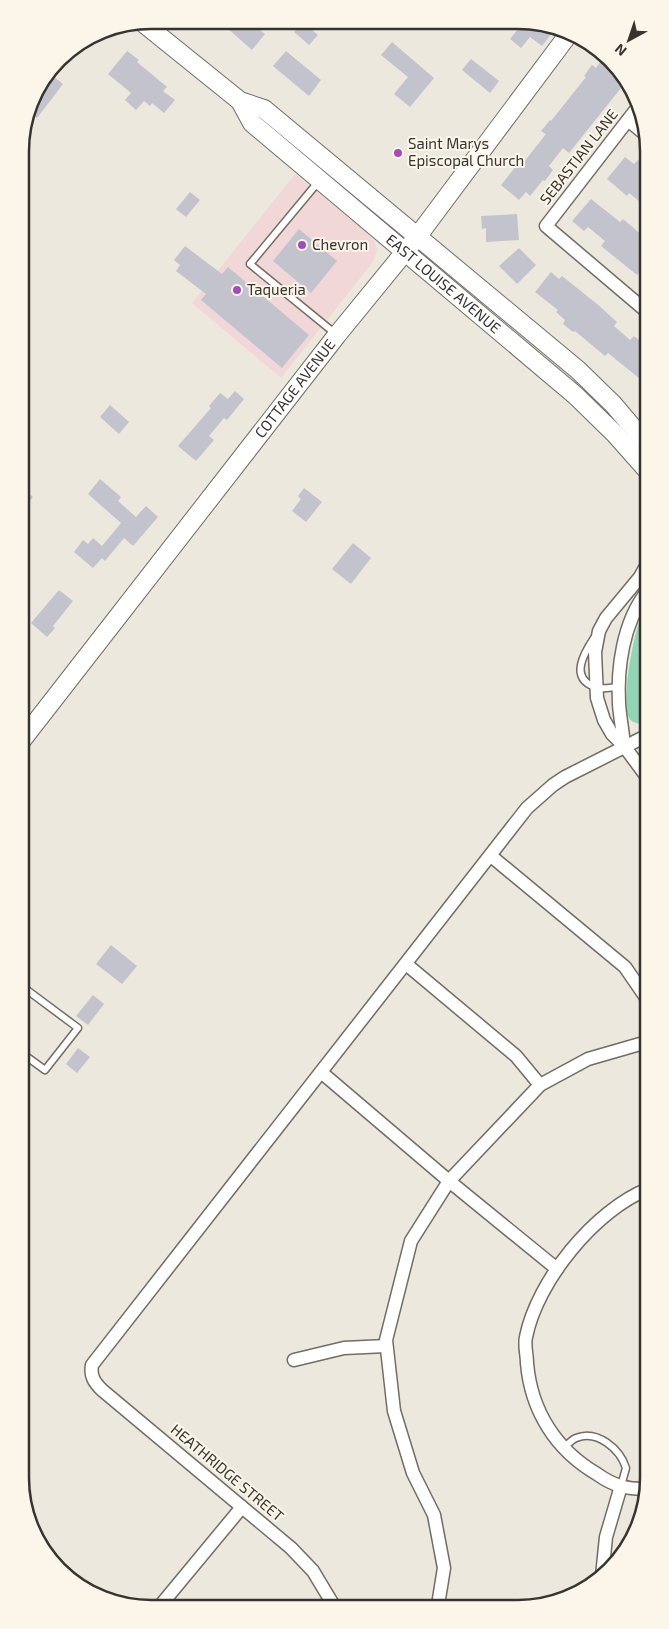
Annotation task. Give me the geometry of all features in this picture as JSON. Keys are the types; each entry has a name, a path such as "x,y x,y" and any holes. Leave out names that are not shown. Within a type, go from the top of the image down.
{"street":[{"name":"EAST LOUISE AVENUE","path":"151,29 240,101 264,109 578,370 613,404 640,436"},
{"name":"COTTAGE AVENUE","path":"29,720 417,237 566,39"},
{"name":"EAST LOUISE AVENUE","path":"240,101 252,123 575,395 615,434 640,462"},
{"name":"SEBASTIAN LANE","path":"634,112 546,226 640,306"},
{"path":"628,120 638,128"},
{"path":"640,577 606,618 599,631 595,652 596,688 604,720 612,734 624,746 640,768"},
{"path":"624,746 619,706 620,670 628,632 640,604"},
{"path":"557,1269 449,1181 321,1072 528,808 552,785 640,739"},
{"path":"491,856 625,967 640,989"},
{"path":"406,964 516,1056 540,1085"},
{"path":"439,1600 444,1568 436,1524 434,1515 413,1473 394,1411 386,1346 411,1241 449,1181 540,1085 588,1060 640,1044"},
{"name":"HEATHRIDGE STREET","path":"321,1072 97,1357 92,1365 90,1374 102,1390 302,1559 321,1583 331,1600"},
{"path":"640,1193 621,1202 601,1219 550,1277 538,1300 525,1338 528,1377 532,1397 541,1417 563,1449 588,1469 621,1486 640,1488"},
{"path":"294,1360 344,1348 386,1346"},
{"path":"603,1565 606,1537 621,1486"},
{"path":"165,1600 242,1507"}],"lane":[{"path":"320,180 250,264 337,335"},
{"path":"596,688 619,687"},
{"path":"29,991 78,1028 45,1070 29,1058"},
{"path":"563,1449 576,1438 583,1437 602,1440 612,1446 619,1453 626,1468 621,1486"}],"shaded area":[{"path":"295,174 367,233 374,241 377,250 373,262 281,378 192,303"}],"green space":[{"path":"640,619 640,724 635,723 629,718 626,695 637,627"}],"building":[{"path":"228,29 259,29 265,34 252,50"},
{"path":"297,29 311,29 318,35 309,45 294,32"},
{"path":"518,29 552,34 542,46 530,37 521,48 510,39"},
{"path":"392,42 434,78 410,107 394,94 408,77 381,55"},
{"path":"127,51 167,87 163,91 175,100 164,113 152,103 150,106 144,101 136,110 125,100 131,93 108,74"},
{"path":"286,51 321,80 309,96 273,66"},
{"path":"471,59 499,81 490,93 462,70"},
{"path":"601,61 622,87 569,153 563,148 549,166 553,170 545,181 543,180 530,196 526,192 519,200 501,185 517,165 520,167 546,134 541,131 586,77 584,76 592,65 596,68"},
{"path":"54,77 63,84 37,118 34,116 38,104"},
{"path":"625,157 634,164 638,160 640,162 640,202 629,193 627,196 607,179"},
{"path":"190,192 200,200 186,217 176,209"},
{"path":"591,199 620,222 623,219 640,233 640,271 637,275 601,246 605,241 588,227 584,231 572,221"},
{"path":"517,214 519,240 486,242 486,228 482,229 481,216"},
{"name":"Chevron","path":"299,229 337,261 311,293 273,261"},
{"path":"185,246 222,274 228,267 309,335 282,368 201,300 206,294 176,271 180,265 174,260"},
{"path":"519,248 536,265 517,284 499,266"},
{"path":"551,272 559,279 562,276 597,304 617,322 614,326 630,340 634,336 640,341 640,379 608,353 605,356 575,331 573,332 563,324 565,320 556,312 558,310 535,292"},
{"path":"235,391 244,399 227,420 224,418 209,436 214,440 196,461 178,446 211,408 209,406 220,393 228,399"},
{"path":"110,405 129,422 119,434 100,417"},
{"path":"100,479 121,497 118,501 136,517 146,506 158,517 133,546 124,538 105,561 102,558 93,568 74,552 83,540 88,544 93,538 102,546 121,523 88,494"},
{"path":"304,488 322,502 306,522 292,511 301,499 298,496"},
{"path":"29,494 33,497 29,502"},
{"path":"353,543 371,558 351,584 332,569"},
{"path":"59,590 73,601 53,626 55,628 47,637 31,623"},
{"path":"111,945 137,966 122,984 96,964"},
{"path":"93,995 104,1004 88,1025 76,1016"},
{"path":"78,1048 90,1057 77,1073 66,1064"}],"place":[{"name":"Saint Marys Episcopal Church","path":"398,153"},
{"name":"Chevron","path":"302,245"},
{"name":"Taqueria","path":"237,290"}]}
